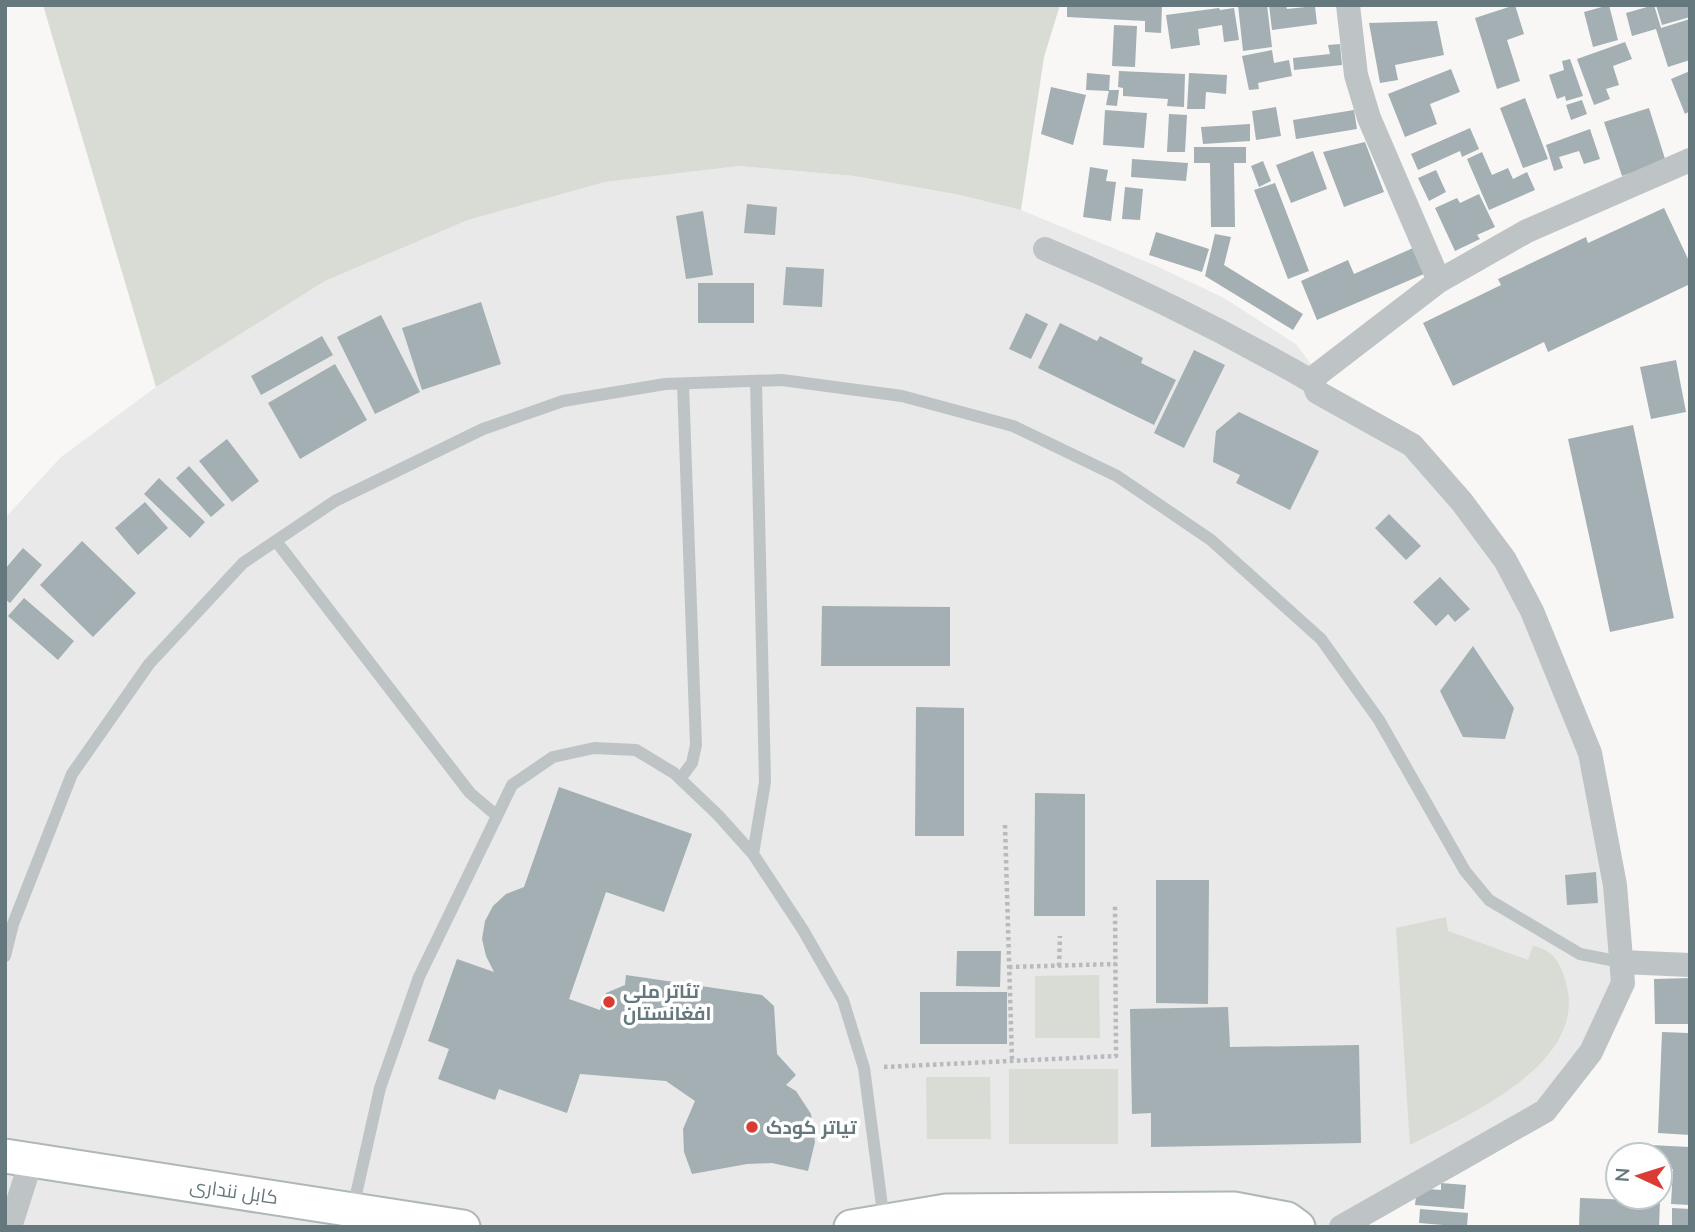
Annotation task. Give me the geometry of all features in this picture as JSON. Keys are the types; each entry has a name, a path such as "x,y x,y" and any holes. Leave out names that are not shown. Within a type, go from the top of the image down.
{"street":[{"path":"1348,5 1356,75 1369,118 1438,281"},
{"path":"1313,382 1318,374 1438,281 1527,231 1690,160"},
{"path":"1045,250 1107,275 1244,342 1313,382 1317,392 1412,445 1462,502 1510,570 1532,611 1590,753 1615,885 1623,983 1591,1052 1545,1111 1341,1227"},
{"path":"1621,962 1690,965"},
{"path":"10,1227 18,1158"},
{"name":"کابل ننداری","path":"18,1158 463,1227"},
{"path":"850,1227 909,1215 946,1211 1234,1209 1287,1219 1298,1227"}],"lane":[{"path":"5,956 13,924 72,775 149,664 243,563 335,501 483,429 563,401 683,384 782,380 902,396 1013,426 1128,484 1211,540 1321,639 1379,720 1465,871 1489,900 1580,954 1621,962"},
{"path":"753,854 765,782 756,381"},
{"path":"680,779 692,762 696,745 683,384"},
{"path":"276,541 470,793 496,815"},
{"path":"353,1208 380,1088 419,977 496,815 512,785 553,757 594,748 636,750 680,779 718,815 753,854 843,1000 864,1068 884,1222"}],"path":[{"path":"1005,825 1012,1060"},
{"path":"864,1068 1116,1056 1115,904"},
{"path":"1059,966 1060,936"},
{"path":"1009,967 1115,964"}],"shaded area":[{"path":"43,5 1060,5 1044,57 1021,210 960,195 854,176 739,166 605,182 468,220 325,281 156,387"},
{"path":"739,166 854,176 960,195 1021,210 1154,265 1224,298 1297,345 1318,374 1313,382 1412,445 1505,560 1590,753 1623,983 1545,1111 1341,1227 5,1227 5,518 61,457 156,387 325,281 468,220 605,182"},
{"path":"1446,917 1448,931 1528,960 1533,946 1551,954 1564,976 1568,1012 1559,1038 1542,1062 1518,1084 1461,1119 1410,1145 1396,928"},
{"path":"1099,975 1100,1038 1035,1038 1035,976"},
{"path":"1009,1069 1118,1069 1118,1144 1009,1144"},
{"path":"926,1077 990,1077 991,1139 927,1139"}],"building":[{"path":"1067,5 1162,5 1161,33 1145,32 1145,21 1067,17"},
{"path":"1238,5 1267,5 1272,47 1243,51"},
{"path":"1269,5 1286,5 1287,9 1315,6 1317,24 1272,30"},
{"path":"1515,5 1524,34 1507,40 1520,81 1497,89 1475,18"},
{"path":"1609,5 1618,40 1593,47 1584,12"},
{"path":"1654,5 1661,28 1690,19 1690,60 1668,67 1656,29 1632,36 1626,13"},
{"path":"1656,5 1690,5 1690,17 1662,25"},
{"path":"1234,8 1239,40 1224,42 1222,25 1198,29 1200,45 1171,49 1166,15"},
{"path":"1437,21 1444,55 1395,65 1398,80 1380,83 1369,23"},
{"path":"1114,25 1137,26 1135,67 1112,66"},
{"path":"1625,42 1632,59 1613,66 1619,85 1606,89 1610,99 1594,105 1577,59"},
{"path":"1340,44 1342,65 1294,70 1293,58 1330,54 1328,45"},
{"path":"1272,50 1274,63 1289,60 1292,76 1258,83 1259,89 1249,90 1242,56"},
{"path":"1570,59 1583,96 1566,101 1565,96 1557,99 1549,75 1564,70 1562,61"},
{"path":"1451,69 1460,92 1430,104 1437,124 1405,137 1388,94"},
{"path":"1119,71 1185,74 1184,107 1167,106 1168,99 1123,96 1123,88 1118,87"},
{"path":"1690,71 1690,111 1685,114 1671,79"},
{"path":"1087,73 1110,75 1109,91 1086,90"},
{"path":"1189,73 1227,75 1226,94 1206,92 1205,109 1187,109"},
{"path":"1051,87 1086,95 1073,145 1041,134"},
{"path":"1109,90 1119,90 1117,106 1106,105"},
{"path":"1525,98 1548,159 1523,168 1500,108"},
{"path":"1582,100 1587,114 1571,120 1566,105"},
{"path":"1276,107 1281,136 1256,140 1252,111"},
{"path":"1649,108 1666,162 1622,176 1604,122"},
{"path":"1105,110 1147,113 1144,148 1103,145"},
{"path":"1354,110 1357,129 1296,139 1293,120"},
{"path":"1169,114 1187,115 1185,152 1167,152"},
{"path":"1250,124 1250,141 1203,144 1201,127"},
{"path":"1470,128 1479,149 1462,157 1460,151 1418,170 1411,154"},
{"path":"1590,129 1600,159 1584,164 1579,151 1559,157 1563,168 1554,171 1546,145"},
{"path":"1365,142 1384,192 1344,207 1323,152"},
{"path":"1194,147 1246,147 1246,163 1234,163 1235,227 1211,227 1210,163 1194,163"},
{"path":"1313,151 1327,189 1291,203 1276,165"},
{"path":"1482,152 1492,175 1508,168 1513,179 1527,172 1535,190 1489,210 1467,159"},
{"path":"1132,159 1188,163 1186,181 1131,177"},
{"path":"1263,161 1271,181 1259,187 1251,166"},
{"path":"1090,167 1108,170 1106,181 1116,182 1111,221 1083,217"},
{"path":"1436,170 1446,192 1429,201 1418,178"},
{"path":"1275,183 1309,271 1288,279 1254,190"},
{"path":"1125,187 1143,189 1140,220 1122,219"},
{"path":"1479,194 1495,227 1477,235 1480,239 1455,251 1435,208 1457,198 1460,203"},
{"path":"747,204 777,207 775,235 744,233"},
{"path":"1664,208 1690,263 1690,284 1548,352 1544,342 1453,386 1423,323 1501,285 1498,279 1586,237 1588,243"},
{"path":"703,211 713,275 686,279 676,216"},
{"path":"1156,232 1209,249 1202,272 1149,255"},
{"path":"1215,234 1231,237 1224,265 1303,314 1293,330 1205,276"},
{"path":"1413,248 1424,274 1317,320 1301,281 1348,260 1354,274"},
{"path":"786,267 824,269 822,307 783,305"},
{"path":"698,283 754,283 754,323 698,323"},
{"path":"481,302 501,364 422,390 402,328"},
{"path":"1026,313 1048,324 1031,359 1009,349"},
{"path":"381,315 420,392 375,414 337,337"},
{"path":"1060,323 1097,341 1100,336 1143,358 1141,363 1176,380 1154,425 1038,368"},
{"path":"322,336 333,355 261,395 251,376"},
{"path":"1194,350 1225,365 1184,448 1154,433"},
{"path":"1676,360 1686,412 1651,419 1640,367"},
{"path":"335,364 367,420 300,459 268,403"},
{"path":"1239,412 1319,451 1290,510 1236,483 1240,475 1213,462 1216,431"},
{"path":"1633,425 1674,618 1610,632 1568,439"},
{"path":"227,439 259,481 232,502 199,461"},
{"path":"189,466 225,505 211,517 176,478"},
{"path":"159,478 205,522 190,538 144,494"},
{"path":"145,502 168,528 138,555 115,528"},
{"path":"1389,514 1421,546 1406,560 1375,528"},
{"path":"82,541 136,593 93,637 40,585"},
{"path":"23,548 42,565 10,603 5,599 5,569"},
{"path":"1440,577 1470,609 1455,622 1448,614 1436,626 1413,602"},
{"path":"24,598 74,641 58,660 8,616"},
{"path":"822,606 950,607 950,666 821,666"},
{"path":"1473,646 1514,708 1505,739 1463,737 1440,691"},
{"path":"916,707 964,708 964,836 915,836"},
{"path":"559,787 692,834 664,912 606,892 569,999 600,1010 606,993 625,985 626,975 762,995 774,1006 777,1054 796,1075 786,1085 796,1091 811,1114 815,1142 808,1171 772,1163 747,1164 692,1174 684,1152 683,1129 695,1101 666,1081 580,1074 567,1113 499,1089 495,1100 438,1079 449,1049 428,1041 457,959 494,972 482,939 485,921 493,906 506,894 524,887"},
{"path":"1035,793 1085,794 1085,916 1034,916"},
{"path":"1596,872 1598,903 1567,905 1565,875"},
{"path":"1156,880 1209,880 1208,1004 1156,1003"},
{"path":"957,951 1001,951 1000,987 956,986"},
{"path":"1690,978 1690,1024 1655,1024 1654,979"},
{"path":"920,992 1007,992 1007,1044 920,1044"},
{"path":"1228,1007 1230,1047 1359,1045 1361,1143 1151,1147 1151,1113 1132,1114 1130,1009"},
{"path":"1662,1032 1688,1033 1690,1135 1658,1133"},
{"path":"1674,1146 1690,1147 1690,1205 1674,1204"},
{"path":"1441,1183 1466,1185 1464,1209 1415,1205 1417,1188 1441,1190"},
{"path":"1580,1198 1604,1199 1604,1211 1660,1211 1659,1227 1579,1227"},
{"path":"1674,1208 1690,1209 1690,1223 1686,1227 1672,1227"},
{"path":"1420,1209 1468,1213 1467,1227 1419,1223"}],"place":[{"name":"تئاتر ملی افغانستان","path":"609,1002"},
{"name":"تیاتر کودک","path":"752,1127"}]}
